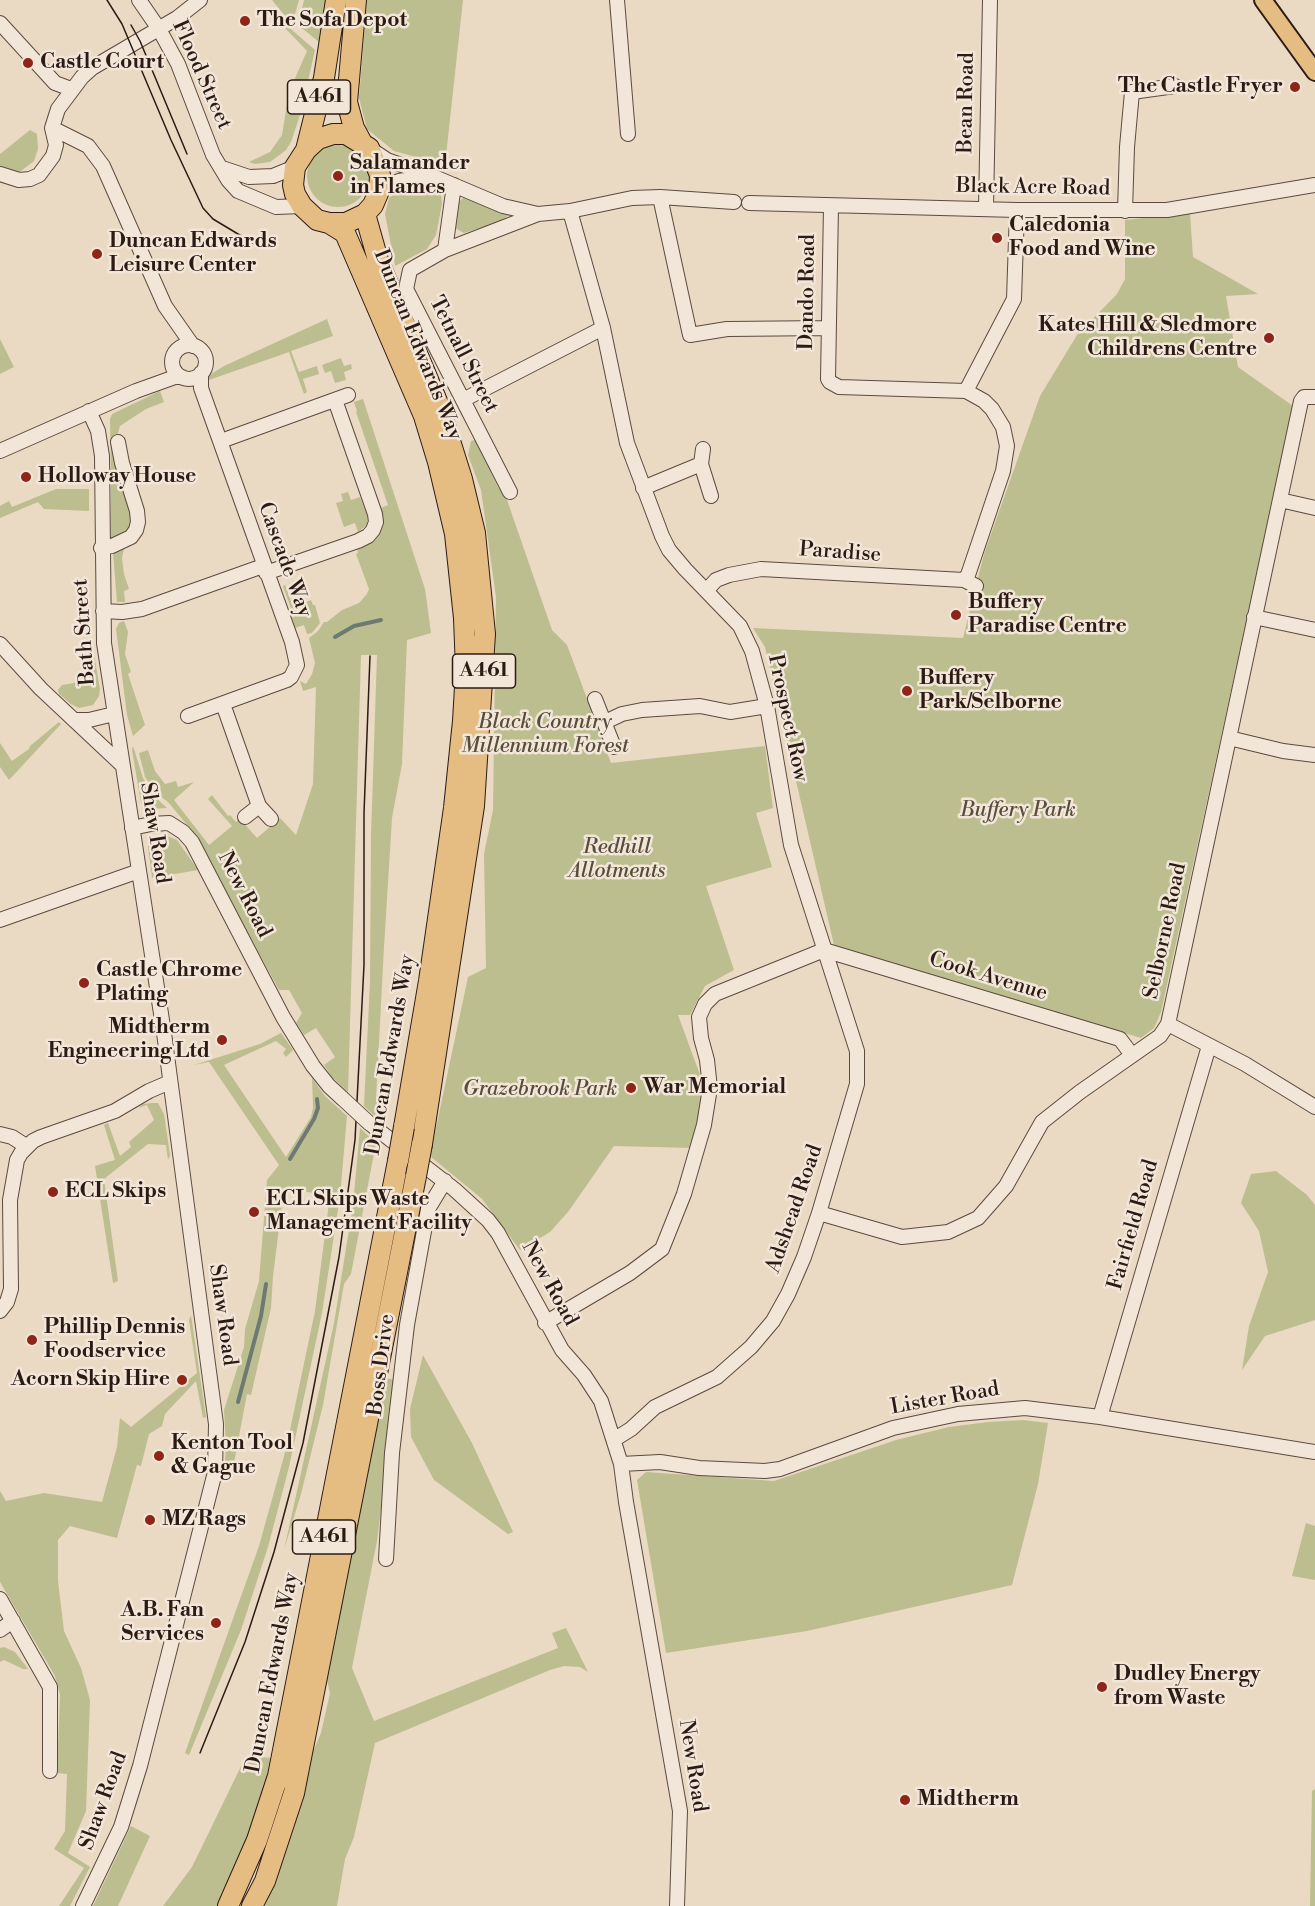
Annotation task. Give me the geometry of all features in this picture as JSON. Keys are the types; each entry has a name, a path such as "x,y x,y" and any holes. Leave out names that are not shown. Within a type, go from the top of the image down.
{"highway":[{"name":"A461","path":"306,150 324,78 336,0"},
{"name":"A461","path":"356,0 347,102 354,128 380,175 379,191"},
{"name":"A461","path":"295,167 306,150 318,139 333,134 346,135 366,146"},
{"path":"295,167 295,194 302,206"},
{"path":"329,223 346,223 365,214 373,205 379,191"},
{"name":"A461","path":"302,206 318,220 329,223"},
{"name":"Duncan Edwards Way","path":"252,1906 265,1881 294,1793 422,1144 474,806 485,634 475,533 462,479 439,406 378,260 365,214"},
{"name":"Duncan Edwards Way","path":"228,1906 256,1840 278,1776 404,1127 429,981 454,808 463,722 466,670 464,618 455,534 438,462 424,416 345,233 329,223"}],"main road":[{"path":"1263,0 1315,72"}],"street":[{"name":"Flood Street","path":"139,0 159,29 178,64 213,155 228,180 238,191 276,207 302,206"},
{"path":"0,174 19,180 39,175 53,156 56,145 52,128 58,109 71,88 92,68 159,29 200,0"},
{"path":"617,0 628,134"},
{"name":"Bean Road","path":"986,208 990,0"},
{"path":"0,23 56,83 71,88"},
{"path":"1125,211 1132,92 1175,86"},
{"path":"52,128 88,146 103,166 165,306 173,339 174,370 191,376"},
{"path":"366,146 387,160 503,206 538,214 570,212 632,198 660,197 734,202"},
{"path":"222,168 249,177 273,176 295,167"},
{"path":"379,191 399,181 418,178 448,183"},
{"path":"445,250 448,183"},
{"name":"Black Acre Road","path":"749,203 1017,210 1167,210 1315,185"},
{"path":"660,197 690,335 747,328 829,328"},
{"name":"Dando Road","path":"831,206 828,379 832,385 966,391"},
{"path":"966,391 1014,299 1017,210"},
{"name":"Prospect Row","path":"570,212 603,328 627,442 643,488 669,550 740,626 752,651 767,706 791,845 824,950"},
{"name":"Tetnall Street","path":"510,492 406,289 410,270 445,250 538,214"},
{"path":"165,306 193,346"},
{"path":"463,400 603,328"},
{"path":"0,452 136,391 175,376 191,376 206,364 205,357 200,349 193,346 180,347 161,372 136,391"},
{"name":"Cascade Way","path":"188,716 287,680 297,665 292,642 221,441 201,388 191,376"},
{"name":"Paradise","path":"707,590 716,580 761,569 970,583 968,575 1003,471 1006,446 1003,427 992,409 976,395 966,391"},
{"name":"Selborne Road","path":"819,1213 902,1237 948,1232 978,1218 1006,1186 1042,1122 1160,1036 1168,1024 1301,401 1304,397 1315,397"},
{"path":"103,611 122,612 142,609 358,541 368,536 373,530 376,522 375,514 342,398 221,441"},
{"name":"Bath Street","path":"90,411 98,431 102,456 101,548 104,643 114,714"},
{"name":"Bath Street","path":"101,548 112,546 131,537 138,522 118,442"},
{"path":"703,449 701,464 711,496"},
{"path":"643,488 701,464"},
{"path":"1280,500 1315,508"},
{"path":"1254,617 1315,630"},
{"path":"0,644 41,690 122,765"},
{"path":"595,699 614,747"},
{"path":"223,704 258,806 271,819"},
{"path":"605,722 622,714 642,710 700,706 730,712 767,706"},
{"path":"74,720 89,720 114,714"},
{"name":"Shaw Road","path":"83,1906 121,1827 140,1766 215,1472 216,1419 170,1082 114,714"},
{"path":"1229,738 1283,752 1315,755"},
{"path":"245,817 258,806"},
{"name":"New Road","path":"132,828 169,823 183,832 192,842 283,1017 313,1066 328,1086 369,1123 476,1207 498,1233 545,1323 562,1350 594,1387 615,1439 621,1464 680,1811 677,1906"},
{"path":"0,920 139,871"},
{"path":"545,1323 630,1273 662,1249 684,1194 704,1125 710,1088 707,1060 700,1038 699,1017 705,1004 715,994 824,950"},
{"name":"Cook Avenue","path":"824,950 1120,1039 1132,1055"},
{"name":"Adshead Road","path":"615,1439 631,1429 655,1407 717,1377 752,1347 773,1321 804,1257 857,1084 857,1051 824,950"},
{"path":"1168,1024 1245,1064 1315,1107"},
{"name":"Fairfield Road","path":"1100,1417 1209,1046"},
{"path":"0,1311 7,1302 11,1289 5,1211 17,1160 26,1146 41,1137 115,1111 149,1091 170,1082"},
{"path":"0,1134 12,1137 26,1146"},
{"name":"Boss Drive","path":"386,1559 392,1453 407,1325 429,1209 445,1181"},
{"name":"Lister Road","path":"621,1464 660,1462 699,1468 765,1471 780,1469 893,1428 958,1414 1025,1408 1100,1417 1315,1452"},
{"path":"0,1599 50,1687 50,1771"},
{"path":"0,1630 13,1621"}],"green space":[{"path":"272,0 299,0 293,21 290,22"},
{"path":"304,0 326,0 319,42 298,25"},
{"path":"367,0 463,0 445,165 394,151 367,129 359,98"},
{"path":"276,12 284,23 315,50 301,112 291,142 286,150 270,162 255,164 249,162 270,152 282,135 289,92 307,51 270,15"},
{"path":"30,130 37,134 38,149 34,161 21,171 12,173 0,168 0,154"},
{"path":"338,145 355,150 360,154 364,159 369,176 364,193 360,198 355,202 338,207 321,202 316,198 312,193 307,176 312,159 316,154 321,150"},
{"path":"433,185 441,193 442,204 436,235 427,249 395,266 385,214 389,198 402,188"},
{"path":"464,197 511,214 496,223 464,233 455,228 453,218 459,202"},
{"name":"Buffery Park","path":"1190,213 1193,257 1258,294 1226,296 1238,367 1293,406 1161,1012 1154,1028 1141,1038 834,945 765,647 753,628 963,638 984,554 1040,396 1077,335 1117,294 1125,279 1125,220"},
{"path":"327,319 333,336 291,351 299,372 317,366 319,374 303,379 307,392 304,394 289,352 209,380 208,376 224,366"},
{"path":"0,339 14,367 0,374"},
{"path":"341,358 344,366 351,364 352,369 344,372 346,380 335,383 331,371 325,373 322,365"},
{"path":"160,391 164,402 146,409 120,426 116,440 120,471 111,475 110,419 112,414"},
{"path":"363,399 425,589 431,633 407,640 402,764 392,818 384,947 376,1099 383,1106 380,1121 364,1106 370,981 371,835 377,655 361,655 348,1092 332,1077 324,1065 335,1057 316,1028 304,1035 296,1023 302,1013 289,990 279,990 193,832 168,802 156,793 145,777 139,753 148,750 155,771 165,784 176,781 178,787 194,782 174,800 209,845 232,826 208,799 212,795 228,816 230,815 236,822 240,819 257,838 280,818 296,835 313,784 316,687 303,691 300,681 306,684 315,663 309,638 324,622 342,610 359,603 367,594 369,589 356,554 358,553 357,548 378,509 388,505 356,412 354,402"},
{"path":"475,440 498,487 506,497 552,630 567,645 611,763 765,746 773,808 756,813 772,867 706,886 734,970 705,986 690,1015 678,1015 703,1083 693,1148 614,1146 568,1212 550,1232 520,1250 482,1199 430,1156 468,977 486,968 484,854 493,810 496,597 481,490 468,455 471,441"},
{"path":"122,475 131,501 132,529 111,541 111,480"},
{"path":"56,489 89,489 89,511 44,509 38,502 0,518 0,506 9,501 12,507"},
{"path":"348,492 351,500 360,497 368,517 367,525 358,532 355,523 344,527 336,503 343,501 341,494"},
{"path":"124,549 122,558 124,574 129,589 124,591 125,602 117,602 113,553"},
{"path":"285,585 293,607 311,600 315,605 320,623 312,633 307,634 304,625 295,628 292,618 294,617 283,586"},
{"path":"124,621 128,632 125,654 131,672 128,674 145,725 133,736 127,715 116,629 119,623"},
{"path":"93,649 100,689 99,696 93,705 79,708 59,694 58,690 62,685 79,680"},
{"path":"59,722 61,724 9,780 0,767 0,743 12,761"},
{"path":"133,746 143,778 154,796 167,808 151,809 141,803"},
{"path":"165,835 177,840 198,870 152,878 148,847 154,838"},
{"path":"281,1033 293,1050 286,1057 283,1053 286,1049 276,1041 224,1065 286,1157 311,1117 312,1078 325,1096 347,1116 340,1197 322,1313 289,1467 268,1547 241,1630 189,1755 185,1753 259,1546 286,1449 315,1311 330,1195 284,1189 271,1308 251,1395 247,1394 232,1473 224,1476 226,1447 224,1410 244,1347 245,1329 259,1281 267,1180 279,1165 209,1062 194,1065 260,1044"},
{"path":"158,1103 164,1114 170,1155 168,1160 166,1145 148,1144 104,1179 118,1281 113,1283 95,1166 115,1160 104,1125 108,1123 120,1156 131,1147 129,1142 154,1120 147,1105 138,1108 143,1104"},
{"path":"360,1128 376,1143 351,1274 344,1284 323,1405 301,1494 284,1550 334,1323 353,1205"},
{"path":"1276,1171 1307,1195 1315,1205 1315,1320 1265,1336 1242,1370 1249,1326 1268,1272 1259,1231 1241,1203 1251,1174"},
{"path":"191,1315 206,1417 203,1418 196,1381 165,1414 162,1426 149,1434 141,1466 137,1465 117,1538 70,1526 58,1540 58,1581 64,1631 81,1668 90,1700 86,1811 68,1853 90,1867 70,1906 59,1906 84,1868 54,1849 65,1831 67,1774 57,1773 60,1695 55,1676 0,1582 0,1491 6,1501 44,1493 102,1502 117,1447 120,1418 131,1427 197,1373 189,1320"},
{"path":"423,1355 472,1443 513,1532 508,1534 434,1480 411,1437 410,1409"},
{"path":"384,1378 397,1380 377,1541 352,1668 374,1721 558,1648 552,1633 566,1628 588,1672 580,1667 564,1666 550,1670 375,1743 354,1837 345,1859 337,1906 265,1906 288,1844 311,1756 321,1733 330,1693 326,1676"},
{"path":"1023,1420 1048,1423 1038,1484 1012,1585 807,1631 666,1653 637,1480 646,1472 774,1481 896,1440 949,1427"},
{"path":"1306,1523 1315,1526 1315,1580 1292,1576"},
{"path":"4,1647 15,1652 28,1669 4,1660 0,1662 0,1648"},
{"path":"246,1756 272,1758 255,1820 222,1906 163,1906 192,1867"},
{"path":"1315,1789 1315,1906 1310,1906 1312,1791"},
{"path":"131,1826 150,1836 118,1906 93,1906"}],"waterway":[{"path":"335,637 354,626 381,620"},
{"path":"290,1159 314,1119 318,1108 317,1099"},
{"path":"238,1402 261,1316 266,1284"}],"tram line":[{"path":"107,0 122,24 171,140 203,208 213,219 258,246"},
{"path":"131,25 140,41 187,154"},
{"path":"200,1753 245,1642 274,1552 303,1443 339,1257 355,1140 364,965 364,813 370,656"}],"place":[{"name":"The Sofa Depot","path":"245,21"},
{"name":"Castle Court","path":"28,63"},
{"name":"The Castle Fryer","path":"1295,87"},
{"name":"Salamander in Flames","path":"338,176"},
{"name":"Caledonia Food and Wine","path":"997,238"},
{"name":"Duncan Edwards Leisure Center","path":"97,254"},
{"name":"Kates Hill & Sledmore Childrens Centre","path":"1269,338"},
{"name":"Holloway House","path":"26,477"},
{"name":"Buffery Paradise Centre","path":"956,615"},
{"name":"Buffery Park/Selborne","path":"907,691"},
{"name":"Castle Chrome Plating","path":"84,983"},
{"name":"Midtherm Engineering Ltd","path":"222,1040"},
{"name":"War Memorial","path":"631,1088"},
{"name":"ECL Skips","path":"53,1192"},
{"name":"ECL Skips Waste Management Facility","path":"254,1212"},
{"name":"Phillip Dennis Foodservice","path":"32,1340"},
{"name":"Acorn Skip Hire","path":"182,1380"},
{"name":"Kenton Tool & Gague","path":"159,1456"},
{"name":"MZ Rags","path":"150,1520"},
{"name":"A.B. Fan Services","path":"216,1623"},
{"name":"Dudley Energy from Waste","path":"1102,1687"},
{"name":"Midtherm","path":"905,1800"}],"park label":[{"name":"Black Country Millennium Forest","path":"545,735"},
{"name":"Redhill Allotments","path":"617,860"},
{"name":"Grazebrook Park","path":"540,1090"}]}
